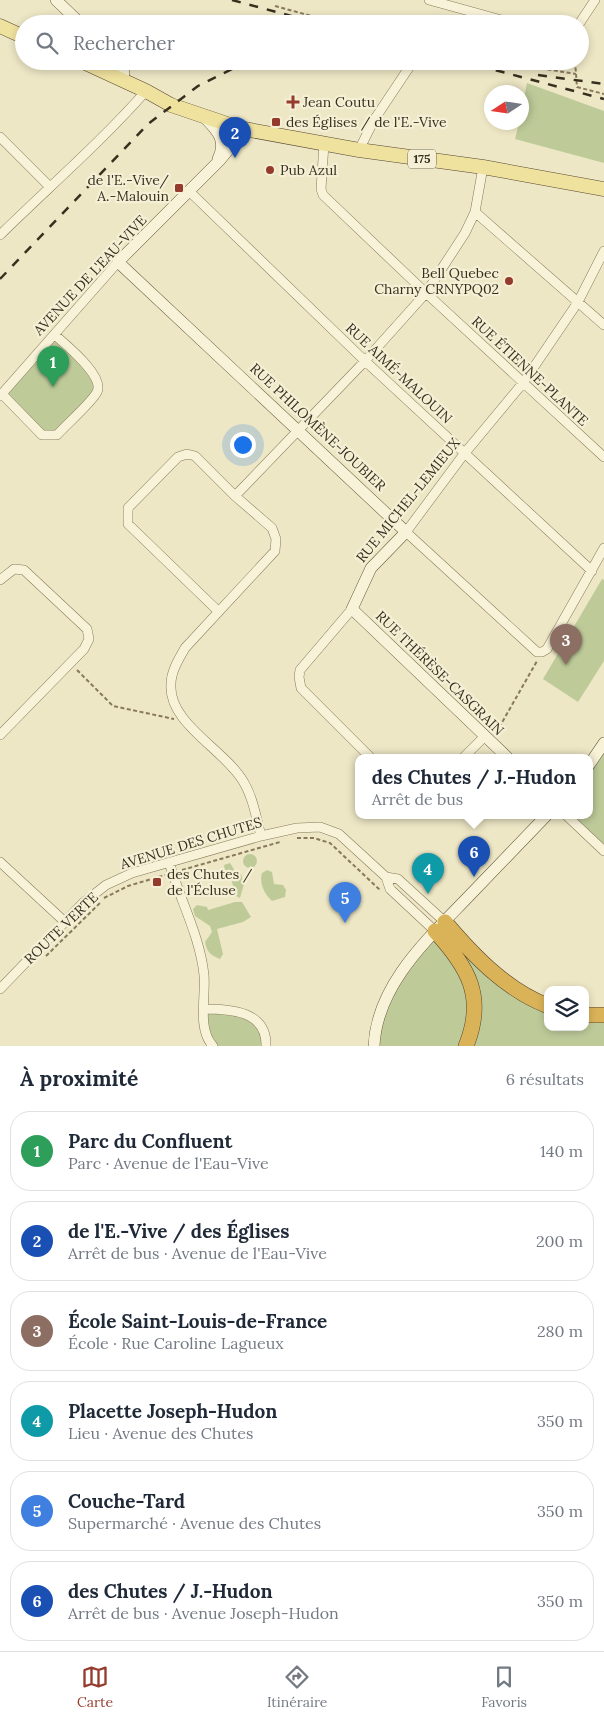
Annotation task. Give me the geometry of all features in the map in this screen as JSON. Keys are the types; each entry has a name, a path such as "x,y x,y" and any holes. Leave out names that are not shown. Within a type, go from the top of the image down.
{"highway":[{"path":"440,926 462,942 508,985 521,994 544,1004"},
{"path":"440,926 473,987 473,1022 466,1046"},
{"path":"589,1015 604,1015"}],"main road":[{"path":"0,26 15,33"},
{"name":"175","path":"100,70 171,105 239,128 360,150 483,167 604,188"}],"street":[{"path":"56,0 72,15"},
{"path":"428,0 483,15"},
{"path":"585,15 595,0"},
{"path":"122,70 124,74 122,80"},
{"path":"360,150 374,120 407,70"},
{"path":"0,235 49,186 111,130 146,91"},
{"path":"206,118 219,132 223,143 222,151 213,168"},
{"name":"AVENUE DE L'EAU-VIVE","path":"1,395 118,262 213,168 230,148 239,128"},
{"path":"0,136 49,186"},
{"name":"RUE ÉTIENNE-PLANTE","path":"324,144 321,189 324,195 426,293 604,457"},
{"path":"235,496 298,428 365,361 426,293 465,233 475,212 483,167"},
{"name":"RUE AIMÉ-MALOUIN","path":"190,192 365,361 592,570"},
{"path":"475,212 604,325"},
{"name":"RUE MICHEL-LEMIEUX","path":"367,754 301,688 300,670 352,609 371,568 406,532 464,454 523,383 578,302 603,256"},
{"name":"RUE PHILOMÈNE-JOUBIER","path":"118,262 298,428 406,532 537,652 542,652"},
{"path":"1,395 42,436 49,436 57,435 97,392 98,382 93,373 55,335"},
{"path":"218,611 128,524 128,508 178,457 187,454 195,456 235,496 272,528 276,540 276,551 185,648 175,666 170,684 174,704 186,722 228,761 243,780 250,794 260,836"},
{"path":"542,652 547,649 604,548"},
{"path":"0,580 14,569 24,570 87,629 89,639 84,648 0,735"},
{"name":"RUE THÉRÈSE-CASGRAIN","path":"352,609 504,754"},
{"path":"468,754 487,738"},
{"path":"593,759 604,743"},
{"path":"374,1046 382,1012 401,972 440,926 543,819"},
{"path":"570,819 604,851"},
{"name":"AVENUE DES CHUTES","path":"0,989 65,922 106,884 132,872 260,836 297,828 320,827 339,834 386,877 390,889 440,926"},
{"path":"0,862 65,922"},
{"path":"169,862 203,963 204,1026 208,1040 213,1046"},
{"name":"AVENUE DES CHUTES","path":"386,877 398,879 440,926"},
{"path":"204,1009 229,1009 245,1013 257,1020 262,1029 266,1046"}],"path":[{"path":"275,6 308,15"},
{"path":"551,70 576,74"},
{"path":"576,70 576,87 604,94"},
{"path":"487,738 495,734 542,652"},
{"path":"70,663 113,706 186,722"},
{"path":"293,838 314,838 330,843 386,896"},
{"path":"183,870 286,840"},
{"name":"ROUTE VERTE","path":"41,960 104,899 128,886 163,876"}],"green space":[{"path":"527,83 604,111 604,163 515,139 517,130 529,130 529,85 527,85"},
{"path":"55,335 93,373 97,392 49,436 2,394"},
{"path":"602,579 604,580 604,661 578,702 543,679"},
{"path":"604,739 604,845 576,819 593,819 593,755"},
{"path":"250,854 255,856 257,861 255,866 250,868 245,866 243,861 245,856"},
{"path":"230,863 235,871 241,874 244,884 240,898 236,896 230,875 225,871 224,865"},
{"path":"267,870 272,872 274,884 283,885 286,890 285,897 272,901 267,895 261,881 262,873"},
{"path":"235,902 242,902 251,917 243,922 217,929 223,954 220,959 208,951 205,942 212,932 210,926 195,916 193,909 197,905 207,907 208,910"},
{"path":"435,931 508,985 544,1004 544,1031 589,1031 589,1014 604,1015 604,1046 374,1046 390,993"},
{"path":"204,1009 257,1020 266,1046 213,1046 208,1040"}],"railway":[{"path":"232,0 288,15"},
{"path":"0,279 148,124 198,86 230,70"},
{"path":"495,70 604,99"},
{"path":"538,75 604,84"}],"place":[{"name":"Jean Coutu","path":"293,102"},
{"name":"des Églises / de l'E.-Vive","path":"276,122"},
{"name":"de l'E.-Vive / des Églises","path":"235,158"},
{"name":"Pub Azul","path":"270,170"},
{"name":"de l'E.-Vive/ A.-Malouin","path":"179,188"},
{"name":"Bell Quebec Charny CRNYPQ02","path":"509,281"},
{"name":"Parc du Confluent","path":"53,387"},
{"name":"École Saint-Louis-de-France","path":"566,665"},
{"name":"des Chutes / J.-Hudon","path":"474,877"},
{"name":"des Chutes / de l'Écluse","path":"157,882"},
{"name":"Placette Joseph-Hudon","path":"428,894"},
{"name":"Couche-Tard","path":"345,923"}]}
